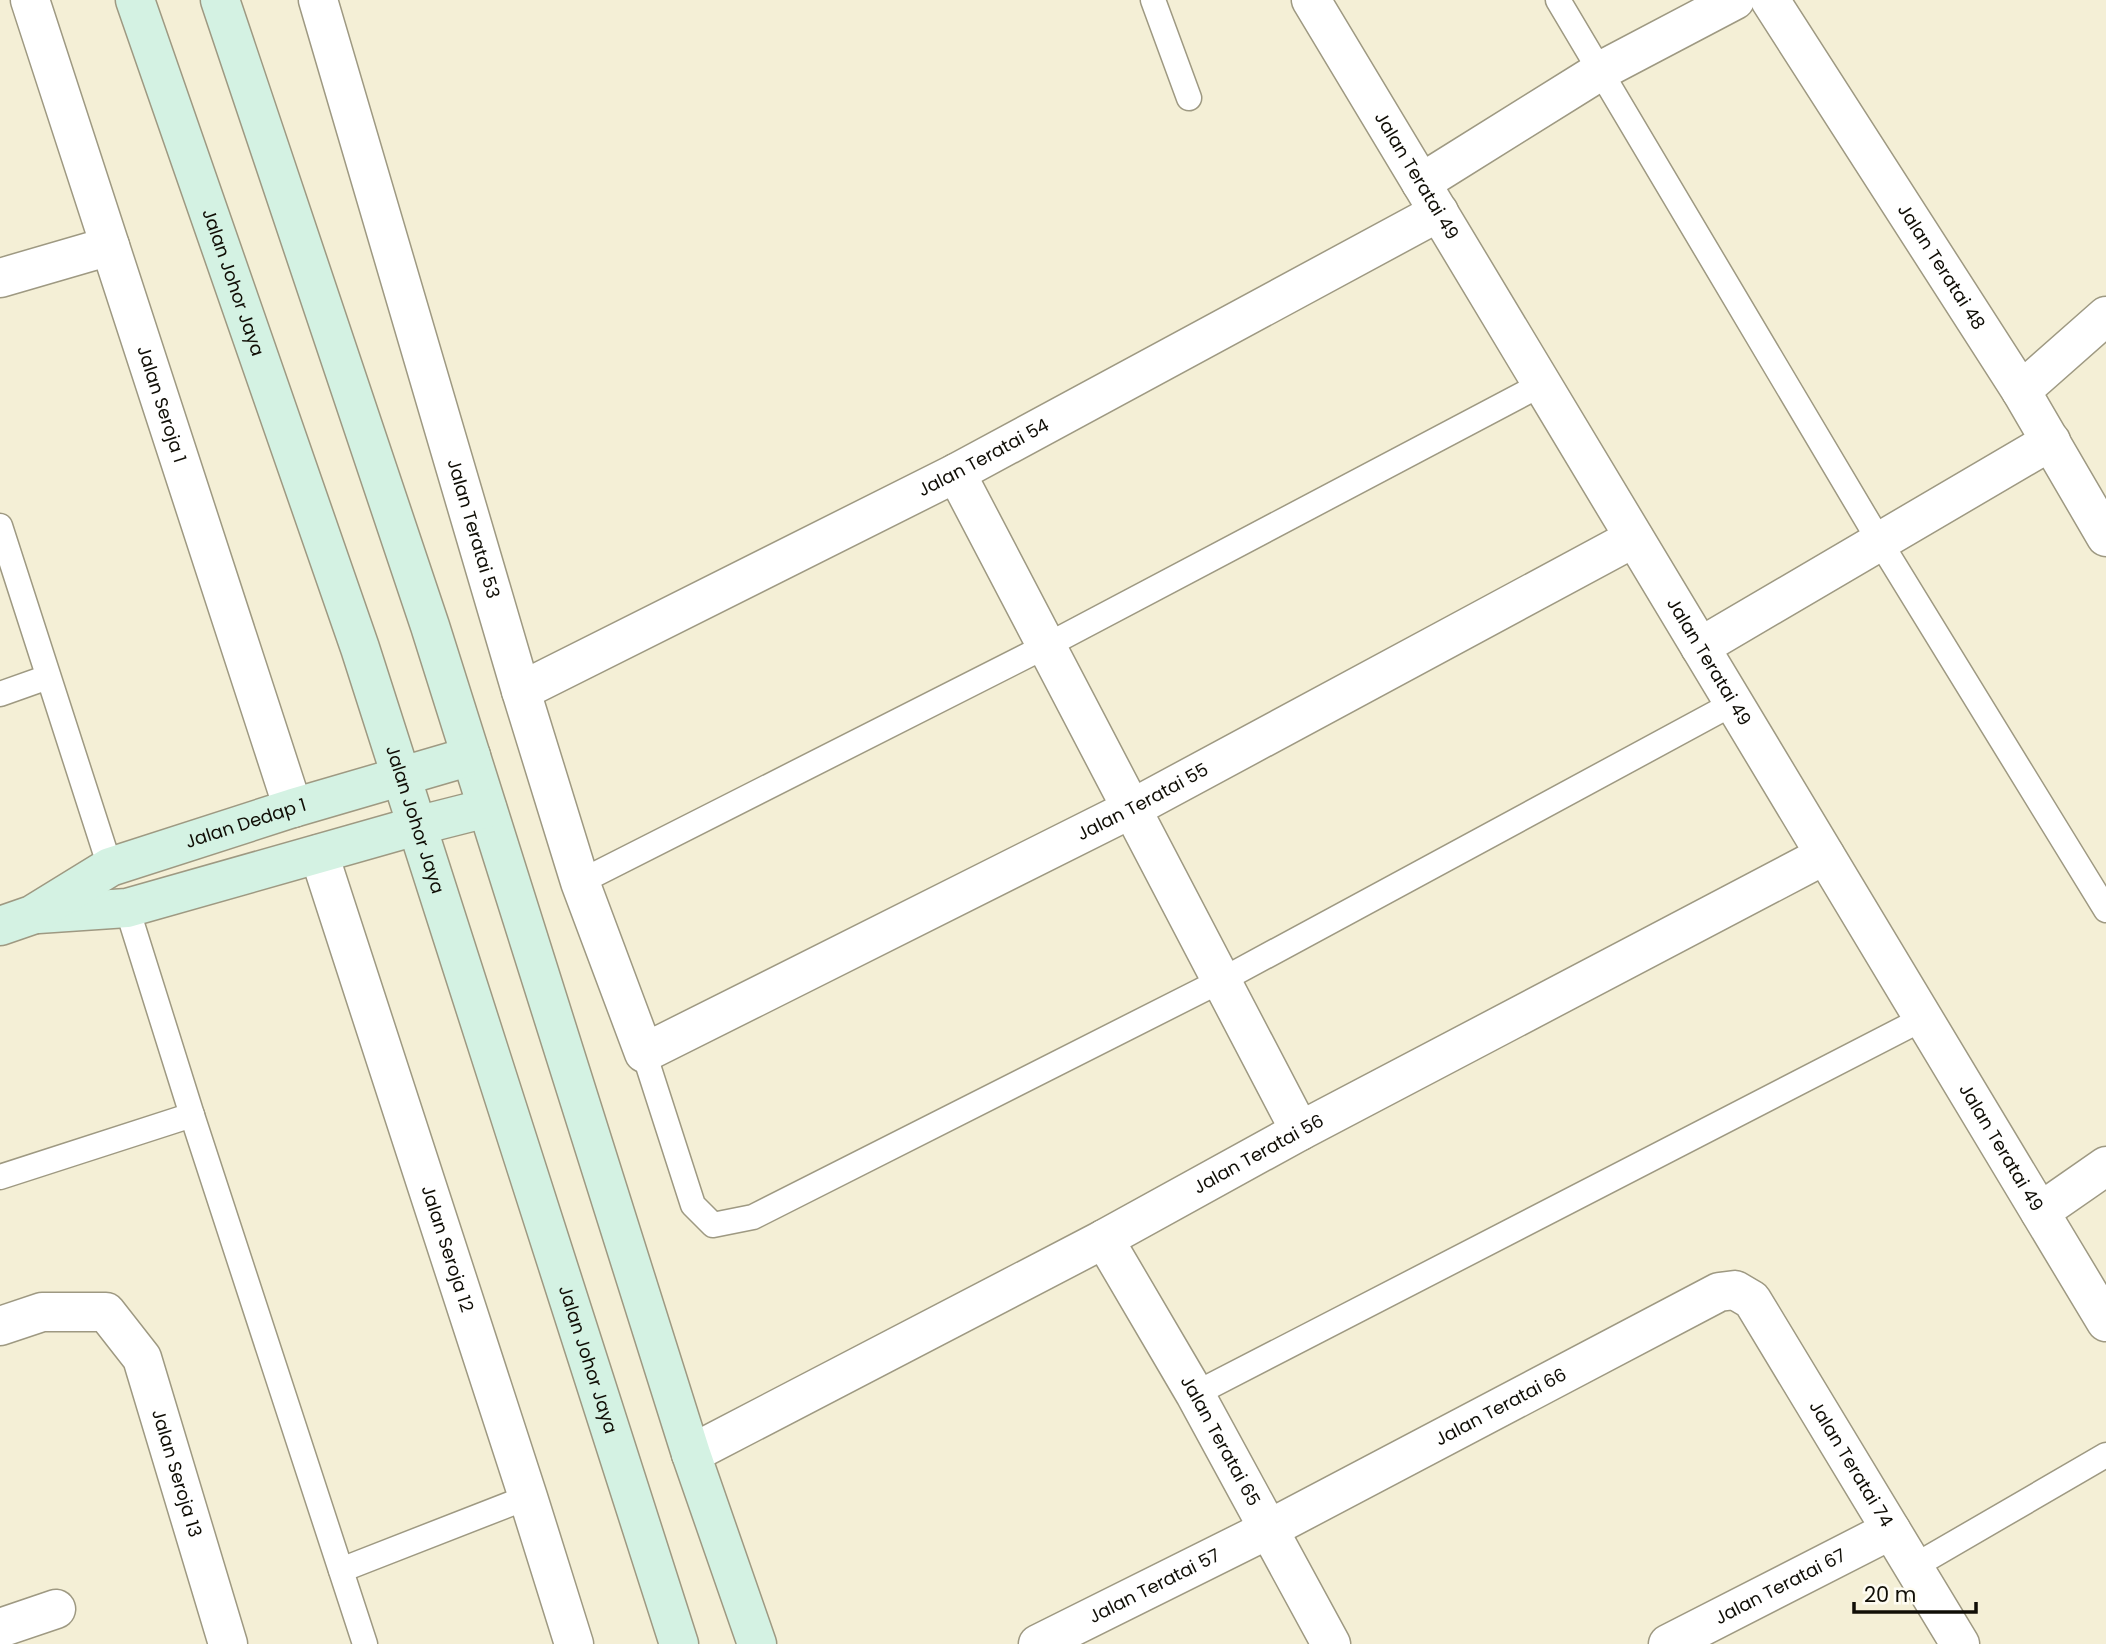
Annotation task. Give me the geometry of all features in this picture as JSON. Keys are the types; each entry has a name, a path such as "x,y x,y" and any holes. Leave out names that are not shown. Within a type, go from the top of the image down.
{"main road":[{"name":"Jalan Johor Jaya","path":"135,0 360,648 678,1644"},
{"path":"220,0 430,626 691,1454 757,1644"},
{"name":"Jalan Dedap 1","path":"16,921 110,867 293,808 471,756"},
{"name":"Jalan Dedap 1","path":"16,921 127,908 487,808"}],"street":[{"name":"Jalan Seroja 1","path":"30,0 293,808"},
{"name":"Jalan Teratai 53","path":"318,0 520,691 580,882 644,1053"},
{"name":"Jalan Teratai 49","path":"1311,0 2106,1322"},
{"name":"Jalan Teratai 54","path":"520,691 956,473 1430,197 1602,71 1735,0"},
{"name":"Jalan Teratai 48","path":"1770,0 2021,391 2106,537"},
{"path":"0,278 110,246"},
{"path":"2021,391 2106,316"},
{"path":"1700,647 2051,442"},
{"path":"956,473 1300,1131"},
{"name":"Jalan Teratai 55","path":"644,1053 1131,808 1634,538"},
{"name":"Jalan Seroja 12","path":"319,854 574,1644"},
{"name":"Jalan Teratai 56","path":"691,1454 1104,1239 1300,1131 1825,855"},
{"path":"2040,1212 2106,1166"},
{"name":"Jalan Teratai 65","path":"1104,1239 1195,1394 1331,1644"},
{"name":"Jalan Teratai 66","path":"1269,1529 1719,1292 1735,1290"},
{"name":"Jalan Teratai 74","path":"1735,1290 1752,1300 1959,1644"},
{"name":"Jalan Seroja 13","path":"0,1326 42,1312 106,1312 142,1358 228,1644"},
{"name":"Jalan Teratai 57","path":"1038,1644 1269,1529"},
{"name":"Jalan Teratai 67","path":"1668,1644 1891,1530"},
{"path":"0,1628 56,1609"}],"lane":[{"path":"1153,0 1189,98"},
{"path":"1558,0 1880,542 2106,909"},
{"path":"580,882 1046,646 1542,384"},
{"path":"0,526 110,867"},
{"path":"0,694 48,677"},
{"path":"644,1053 693,1205 713,1224 753,1217 1222,980 1734,703"},
{"path":"127,908 365,1644"},
{"path":"1195,1394 1924,1018"},
{"path":"0,1177 192,1115"},
{"path":"1913,1567 2106,1455"},
{"path":"341,1570 528,1497"}]}
